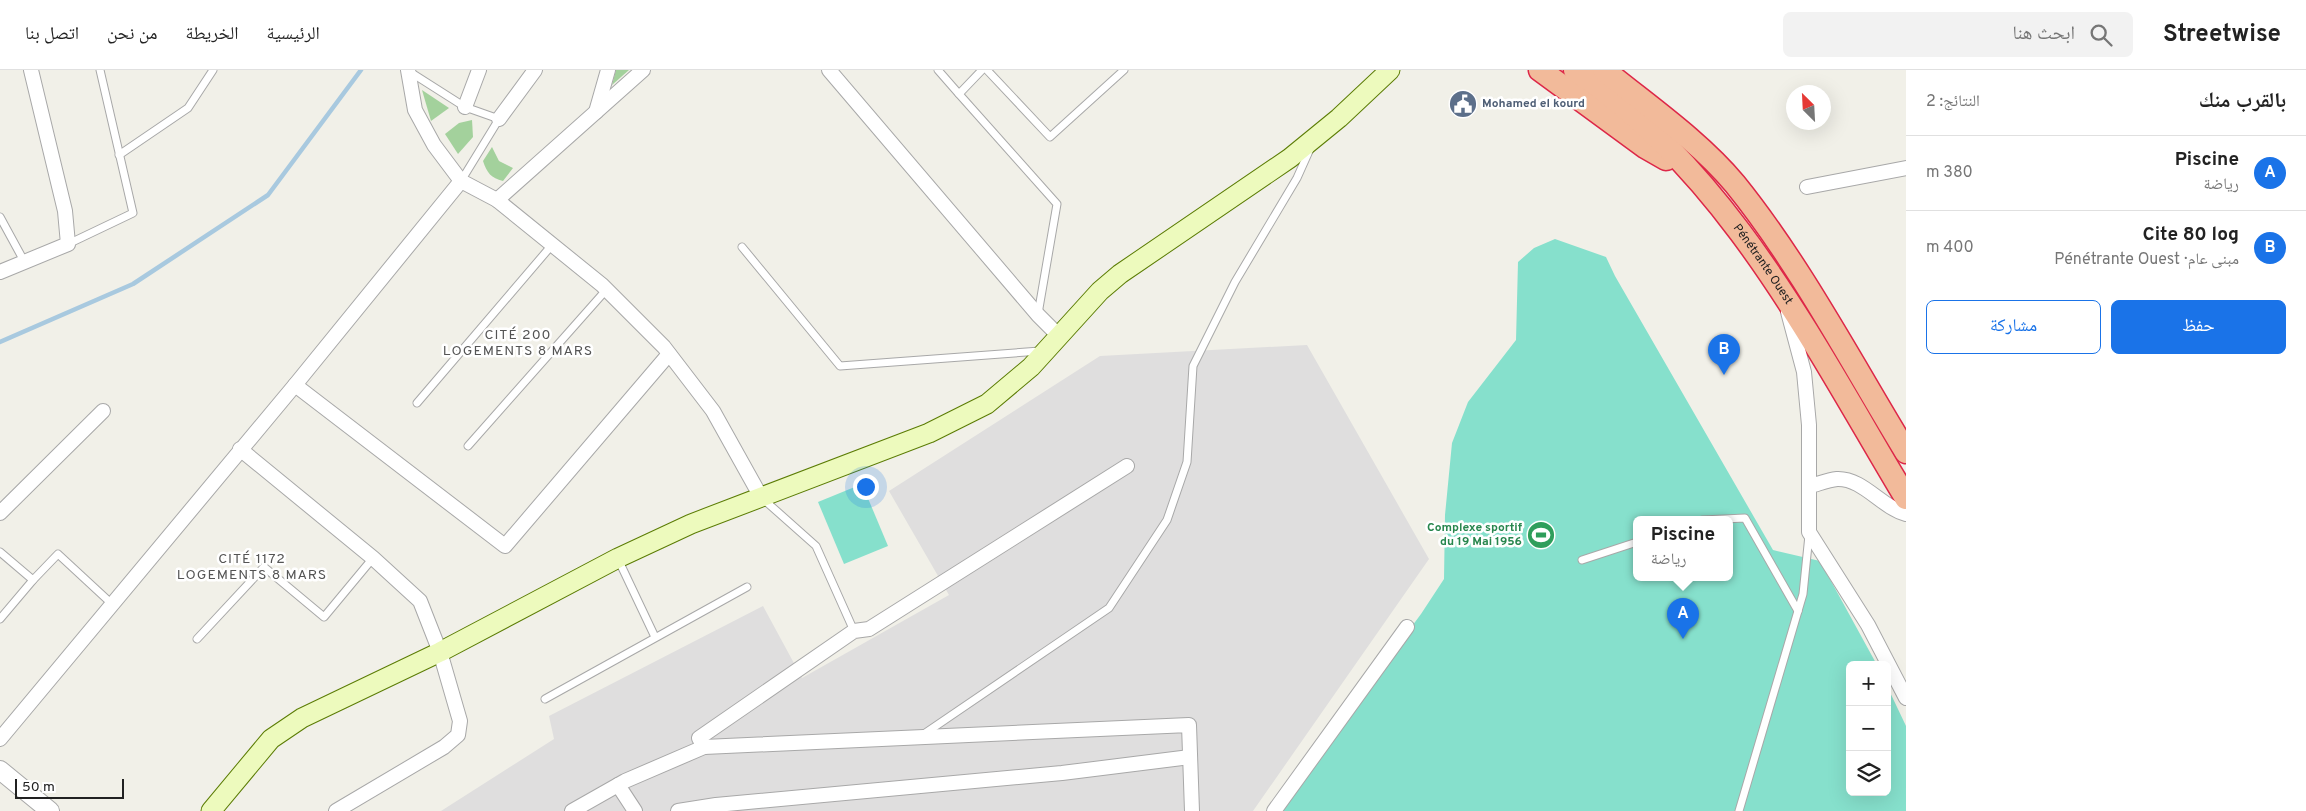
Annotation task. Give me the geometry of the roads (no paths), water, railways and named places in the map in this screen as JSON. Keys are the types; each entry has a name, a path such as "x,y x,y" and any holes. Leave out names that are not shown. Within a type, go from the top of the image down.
{"highway":[{"path":"1540,70 1654,153 1685,166"},
{"name":"Pénétrante Ouest","path":"1575,70 1619,102 1685,166 1717,202 1782,292 1906,498"},
{"name":"Pénétrante Ouest","path":"1604,70 1704,152 1734,184 1768,229 1801,279 1906,452"},
{"path":"1624,70 1645,90 1668,122"}],"main road":[{"path":"211,811 271,739 286,728 440,652 618,558 691,524 929,433 987,404 1031,367 1100,291 1120,274 1313,141 1390,70"}],"street":[{"path":"0,272 68,244 65,211 31,70"},
{"path":"408,70 415,110 434,145 461,181 497,200 607,290 670,354 712,411 761,497"},
{"path":"465,107 479,70"},
{"path":"499,119 535,70"},
{"path":"596,112 608,70"},
{"path":"497,200 643,70"},
{"path":"829,70 1038,315 1060,336"},
{"path":"1807,187 1906,168"},
{"path":"0,739 461,181"},
{"path":"1782,292 1804,372 1810,425 1809,532 1868,625 1906,698"},
{"path":"295,384 505,546 670,354"},
{"path":"0,513 103,411"},
{"path":"240,449 373,558 420,601 440,652 460,721 458,735 444,747 336,811"},
{"path":"704,747 699,738 854,631 868,629 1126,466"},
{"path":"1810,486 1837,479 1855,483 1891,508 1906,514"},
{"path":"1274,811 1408,627"},
{"path":"572,811 618,785 704,747 1189,725 1192,811"},
{"path":"678,811 716,805 1062,773 1190,757"},
{"path":"0,770 50,811"},
{"path":"618,785 635,811"}],"lane":[{"path":"68,244 133,213 100,70"},
{"path":"119,155 188,108 213,70"},
{"path":"408,70 465,107 499,119 461,181"},
{"path":"938,70 1057,204 1038,315"},
{"path":"959,94 982,70"},
{"path":"988,70 1050,137 1124,70"},
{"path":"919,737 1109,608 1125,584 1167,520 1187,462 1193,366 1235,282 1297,178 1313,141"},
{"path":"0,217 24,261"},
{"path":"417,403 552,245"},
{"path":"742,247 840,366 1046,351"},
{"path":"468,446 607,290"},
{"path":"761,497 816,546 854,631"},
{"path":"1733,519 1745,518 1798,611"},
{"path":"1739,811 1803,594 1809,532"},
{"path":"1582,560 1633,543"},
{"path":"0,552 33,580"},
{"path":"0,619 58,554 112,604"},
{"path":"197,639 264,567 324,617 373,558"},
{"path":"618,558 655,637"},
{"path":"545,699 747,587"}],"waterway":[{"path":"0,342 133,284 268,195 361,70"}],"place":[{"name":"Mohamed el kourd","path":"1463,104"},
{"name":"Cite 80 log","path":"1724,375"},
{"name":"Complexe sportif du 19 Mai 1956","path":"1541,535"},
{"name":"Piscine","path":"1683,639"}],"district":[{"name":"CITÉ 200 LOGEMENTS 8 MARS","path":"518,344"},
{"name":"CITÉ 1172 LOGEMENTS 8 MARS","path":"252,568"}]}
